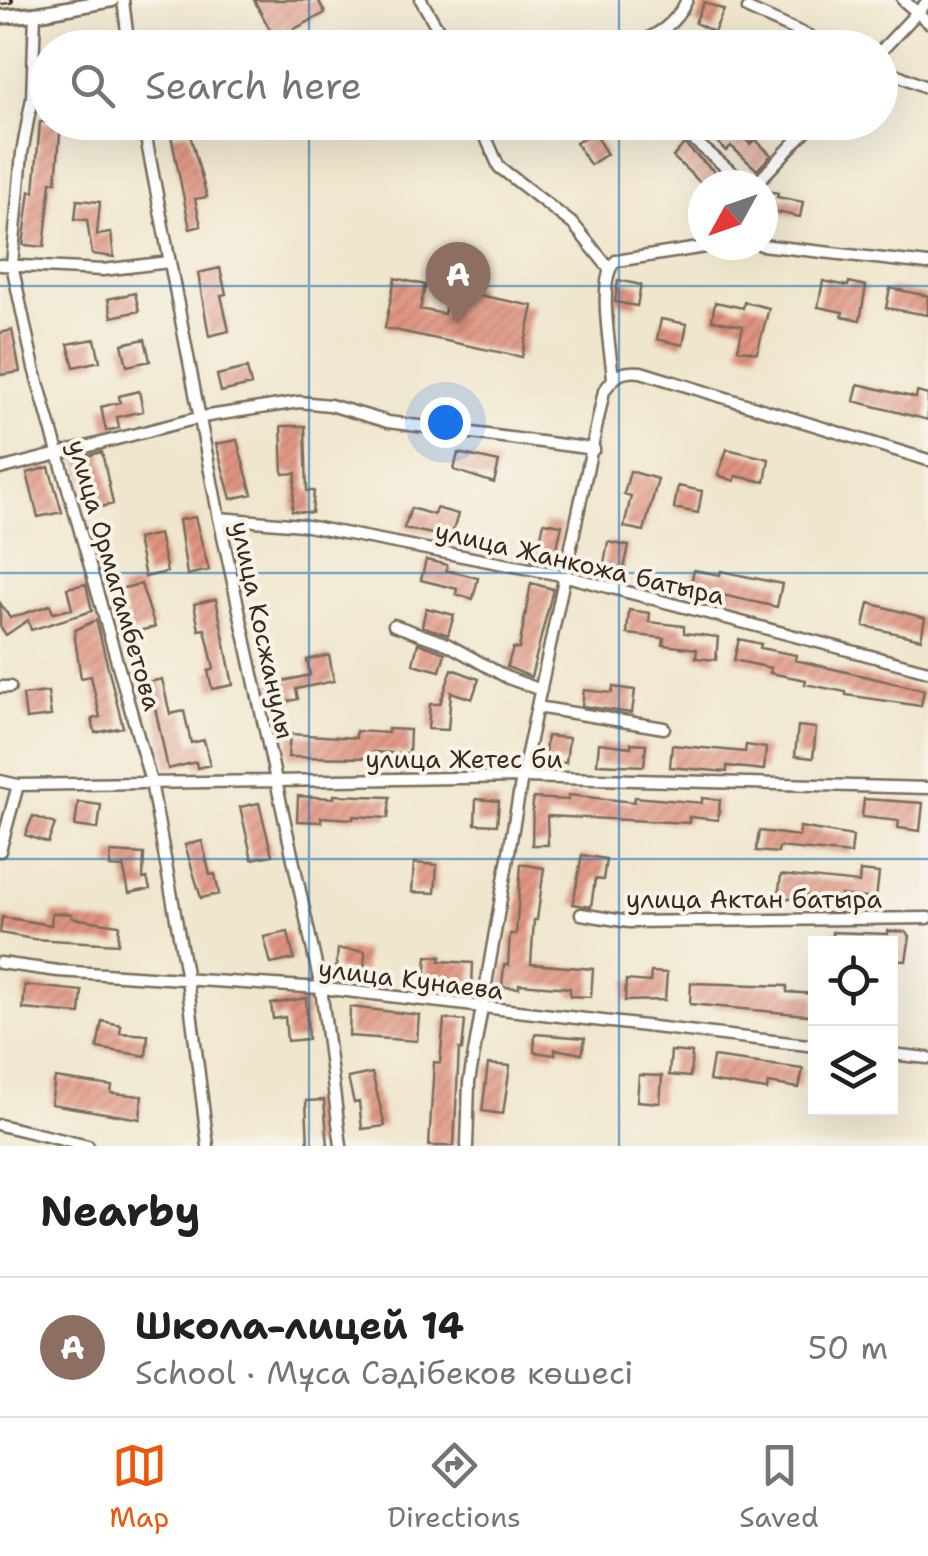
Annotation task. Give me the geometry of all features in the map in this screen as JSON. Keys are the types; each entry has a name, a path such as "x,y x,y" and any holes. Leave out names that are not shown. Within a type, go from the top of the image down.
{"street":[{"path":"0,17 112,0"},
{"path":"123,0 127,30"},
{"path":"421,0 438,30"},
{"path":"665,30 678,20 687,0"},
{"path":"903,0 928,22"},
{"path":"898,33 928,1"},
{"path":"748,9 795,30"},
{"name":"улица Ормагамбетова","path":"34,30 35,14"},
{"path":"898,75 928,88"},
{"name":"улица Ормагамбетова","path":"30,109 6,265 151,782 188,979 208,1146"},
{"name":"улица Косжанулы","path":"146,140 202,417 218,518 321,988 342,1146"},
{"path":"488,140 499,166 574,226 608,267"},
{"path":"695,140 732,170"},
{"path":"766,170 796,140"},
{"path":"778,247 928,264"},
{"path":"614,378 605,283 608,267 616,261 688,250"},
{"path":"6,265 104,270 169,262"},
{"path":"467,1146 469,1082 480,1008 522,778 604,391 625,370 641,372 928,460"},
{"path":"0,469 202,417 299,402 330,405 388,422 594,449"},
{"name":"улица Жанкожа батыра","path":"218,518 302,525 566,576 928,671"},
{"path":"394,625 447,644 508,678 541,690"},
{"path":"537,707 664,728"},
{"name":"улица Жетес би","path":"0,781 18,785 522,778 928,788"},
{"path":"0,851 18,785"},
{"name":"улица Актан батыра","path":"581,914 629,922 928,918"},
{"name":"улица Кунаева","path":"0,963 58,971 321,988 808,1045"},
{"path":"898,1055 928,1058"},
{"path":"0,1125 88,1146"}],"building":[{"path":"254,0 318,0 325,13 292,30 270,30"},
{"path":"704,2 724,10 715,30 695,23"},
{"path":"38,140 60,140 44,247 23,245 30,191 34,192"},
{"path":"172,140 191,140 207,197 195,199 201,226 190,229"},
{"path":"598,140 607,154 590,165 576,143"},
{"path":"715,140 746,140 750,144 756,140 771,155 757,170 731,146 726,151"},
{"path":"684,144 713,170 688,171 673,157"},
{"path":"778,197 803,202 800,217 778,212"},
{"path":"77,200 100,202 97,235 111,233 114,257 92,254 87,220 75,219"},
{"path":"220,268 229,331 209,336 198,273"},
{"path":"395,278 425,285 420,309 444,314 450,282 479,288 478,295 533,306 522,357 385,328"},
{"path":"618,280 641,285 637,306 615,302"},
{"path":"823,281 866,286 860,320 818,307"},
{"path":"890,288 928,296 928,315 886,308"},
{"path":"135,293 139,311 112,317 108,299"},
{"path":"715,302 743,308 744,302 769,308 757,353 738,349 743,326 712,320"},
{"path":"661,319 687,324 683,345 657,339"},
{"path":"12,330 20,372 0,375 0,333"},
{"path":"95,339 100,361 74,367 68,344"},
{"path":"145,339 150,361 127,366 122,344"},
{"path":"247,368 251,385 221,392 217,375"},
{"path":"858,384 916,398 917,392 928,395 928,420 854,401"},
{"path":"139,391 143,411 117,417 119,428 106,431 101,407 120,402 119,396"},
{"path":"281,426 305,426 307,491 314,491 312,513 292,511 296,473 283,474"},
{"path":"237,440 252,494 231,499 216,444"},
{"path":"727,449 769,459 765,482 736,476 734,481 718,475"},
{"path":"102,452 113,504 93,509 78,458"},
{"path":"458,453 499,462 494,483 454,470"},
{"path":"49,467 62,512 38,517 27,473"},
{"path":"630,471 658,479 644,531 624,527 631,496 624,494"},
{"path":"678,486 702,491 698,513 674,508"},
{"path":"411,508 434,515 436,508 458,514 451,538 404,528"},
{"path":"195,517 209,570 187,575 179,520"},
{"path":"544,522 562,525 553,565 531,560 534,545 539,546"},
{"path":"159,534 167,572 145,577 137,539"},
{"path":"608,542 629,546 623,573 603,569"},
{"path":"426,560 478,578 473,599 456,594 457,589 421,580"},
{"path":"694,570 720,575 721,571 782,584 777,607 690,588"},
{"path":"531,583 553,589 531,677 507,667 513,648 519,649"},
{"path":"86,584 92,611 31,630 28,620 6,635 0,626 0,603 10,618 50,605 53,613 72,609 67,588"},
{"path":"141,584 155,627 130,633 119,589"},
{"path":"216,599 233,685 212,689 208,671 214,669 205,629 199,630 194,604"},
{"path":"869,603 925,618 921,639 864,626"},
{"path":"426,608 454,615 448,635 422,626"},
{"path":"629,610 650,613 649,622 684,626 684,633 718,637 716,660 696,658 697,649 663,645 664,638 627,634"},
{"path":"96,620 123,727 95,733 92,719 100,717 91,676 81,678 75,630"},
{"path":"739,639 796,655 795,660 924,690 921,706 846,695 805,684 806,680 770,673 771,668 734,660"},
{"path":"418,643 445,653 440,671 413,664"},
{"path":"329,655 334,681 296,689 298,699 276,704 271,684 310,675 307,660"},
{"path":"452,669 479,679 472,699 451,692 448,730 428,729 430,704 440,704"},
{"path":"162,679 170,714 184,711 191,743 204,740 210,765 197,768 196,762 168,769 153,698 148,699 144,683"},
{"path":"613,687 635,690 632,713 582,706 584,690 612,693"},
{"path":"48,692 51,716 26,719 23,695"},
{"path":"798,726 816,728 813,758 795,756"},
{"path":"388,729 410,730 409,754 374,752 374,758 288,757 290,734 356,738 356,731 388,733"},
{"path":"547,736 569,738 566,763 544,761"},
{"path":"599,743 631,747 631,743 646,744 644,766 597,764"},
{"path":"672,745 745,752 746,745 766,748 764,770 727,766 727,772 670,767"},
{"path":"568,795 634,802 635,797 702,803 702,798 720,800 718,820 689,817 689,823 547,816 548,845 532,845 533,798 568,800"},
{"path":"298,796 390,797 388,818 321,817 321,822 297,821"},
{"path":"476,799 499,801 497,825 475,824"},
{"path":"864,799 923,803 920,831 898,828 899,821 862,817"},
{"path":"78,802 101,805 98,829 75,826"},
{"path":"259,803 272,855 252,859 240,807"},
{"path":"33,816 55,824 48,843 25,835"},
{"path":"800,827 853,836 851,854 779,847 778,853 756,851 759,831 799,836"},
{"path":"202,841 219,894 201,898 185,845"},
{"path":"111,852 144,854 143,879 147,878 150,889 129,893 123,865 110,867"},
{"path":"582,855 606,859 603,880 595,879 591,907 573,904"},
{"path":"414,863 437,865 435,893 412,892"},
{"path":"521,864 544,868 531,964 593,969 591,997 570,996 570,988 519,984 519,988 502,987 510,934 516,934"},
{"path":"860,871 879,873 876,899 841,895 840,900 801,894 800,900 778,897 781,875 859,883"},
{"path":"52,913 119,925 118,944 0,933 2,917 51,925"},
{"path":"288,932 294,959 271,964 264,937"},
{"path":"832,932 906,932 910,936 906,961 898,960 898,936 832,936"},
{"path":"338,949 365,951 364,972 336,970"},
{"path":"427,956 473,963 472,987 425,981"},
{"path":"651,972 667,973 665,1000 625,1001 626,980 650,982"},
{"path":"691,983 787,986 787,992 808,993 808,1015 690,1004"},
{"path":"25,985 82,991 80,1014 23,1009"},
{"path":"306,998 308,1039 287,1041 285,1017 273,1019 271,1004"},
{"path":"350,1007 419,1015 417,1041 349,1036"},
{"path":"444,1019 465,1021 462,1050 459,1049 454,1146 429,1146 434,1062 440,1063"},
{"path":"102,1021 121,1025 120,1033 148,1035 146,1056 97,1048"},
{"path":"535,1034 585,1038 582,1054 555,1049 555,1055 534,1052"},
{"path":"671,1051 692,1053 690,1077 669,1075"},
{"path":"713,1057 803,1069 799,1088 768,1083 767,1090 709,1081"},
{"path":"488,1064 510,1066 503,1114 482,1111"},
{"path":"372,1073 385,1126 362,1129 359,1102 354,1103 348,1078"},
{"path":"639,1075 662,1076 660,1103 637,1101"},
{"path":"55,1078 112,1086 111,1093 142,1096 140,1119 51,1104"},
{"path":"324,1100 328,1146 308,1146 306,1101"}],"railway":[{"path":"0,1 10,0"}],"place":[{"name":"Школа-лицей 14","path":"458,324"}]}
